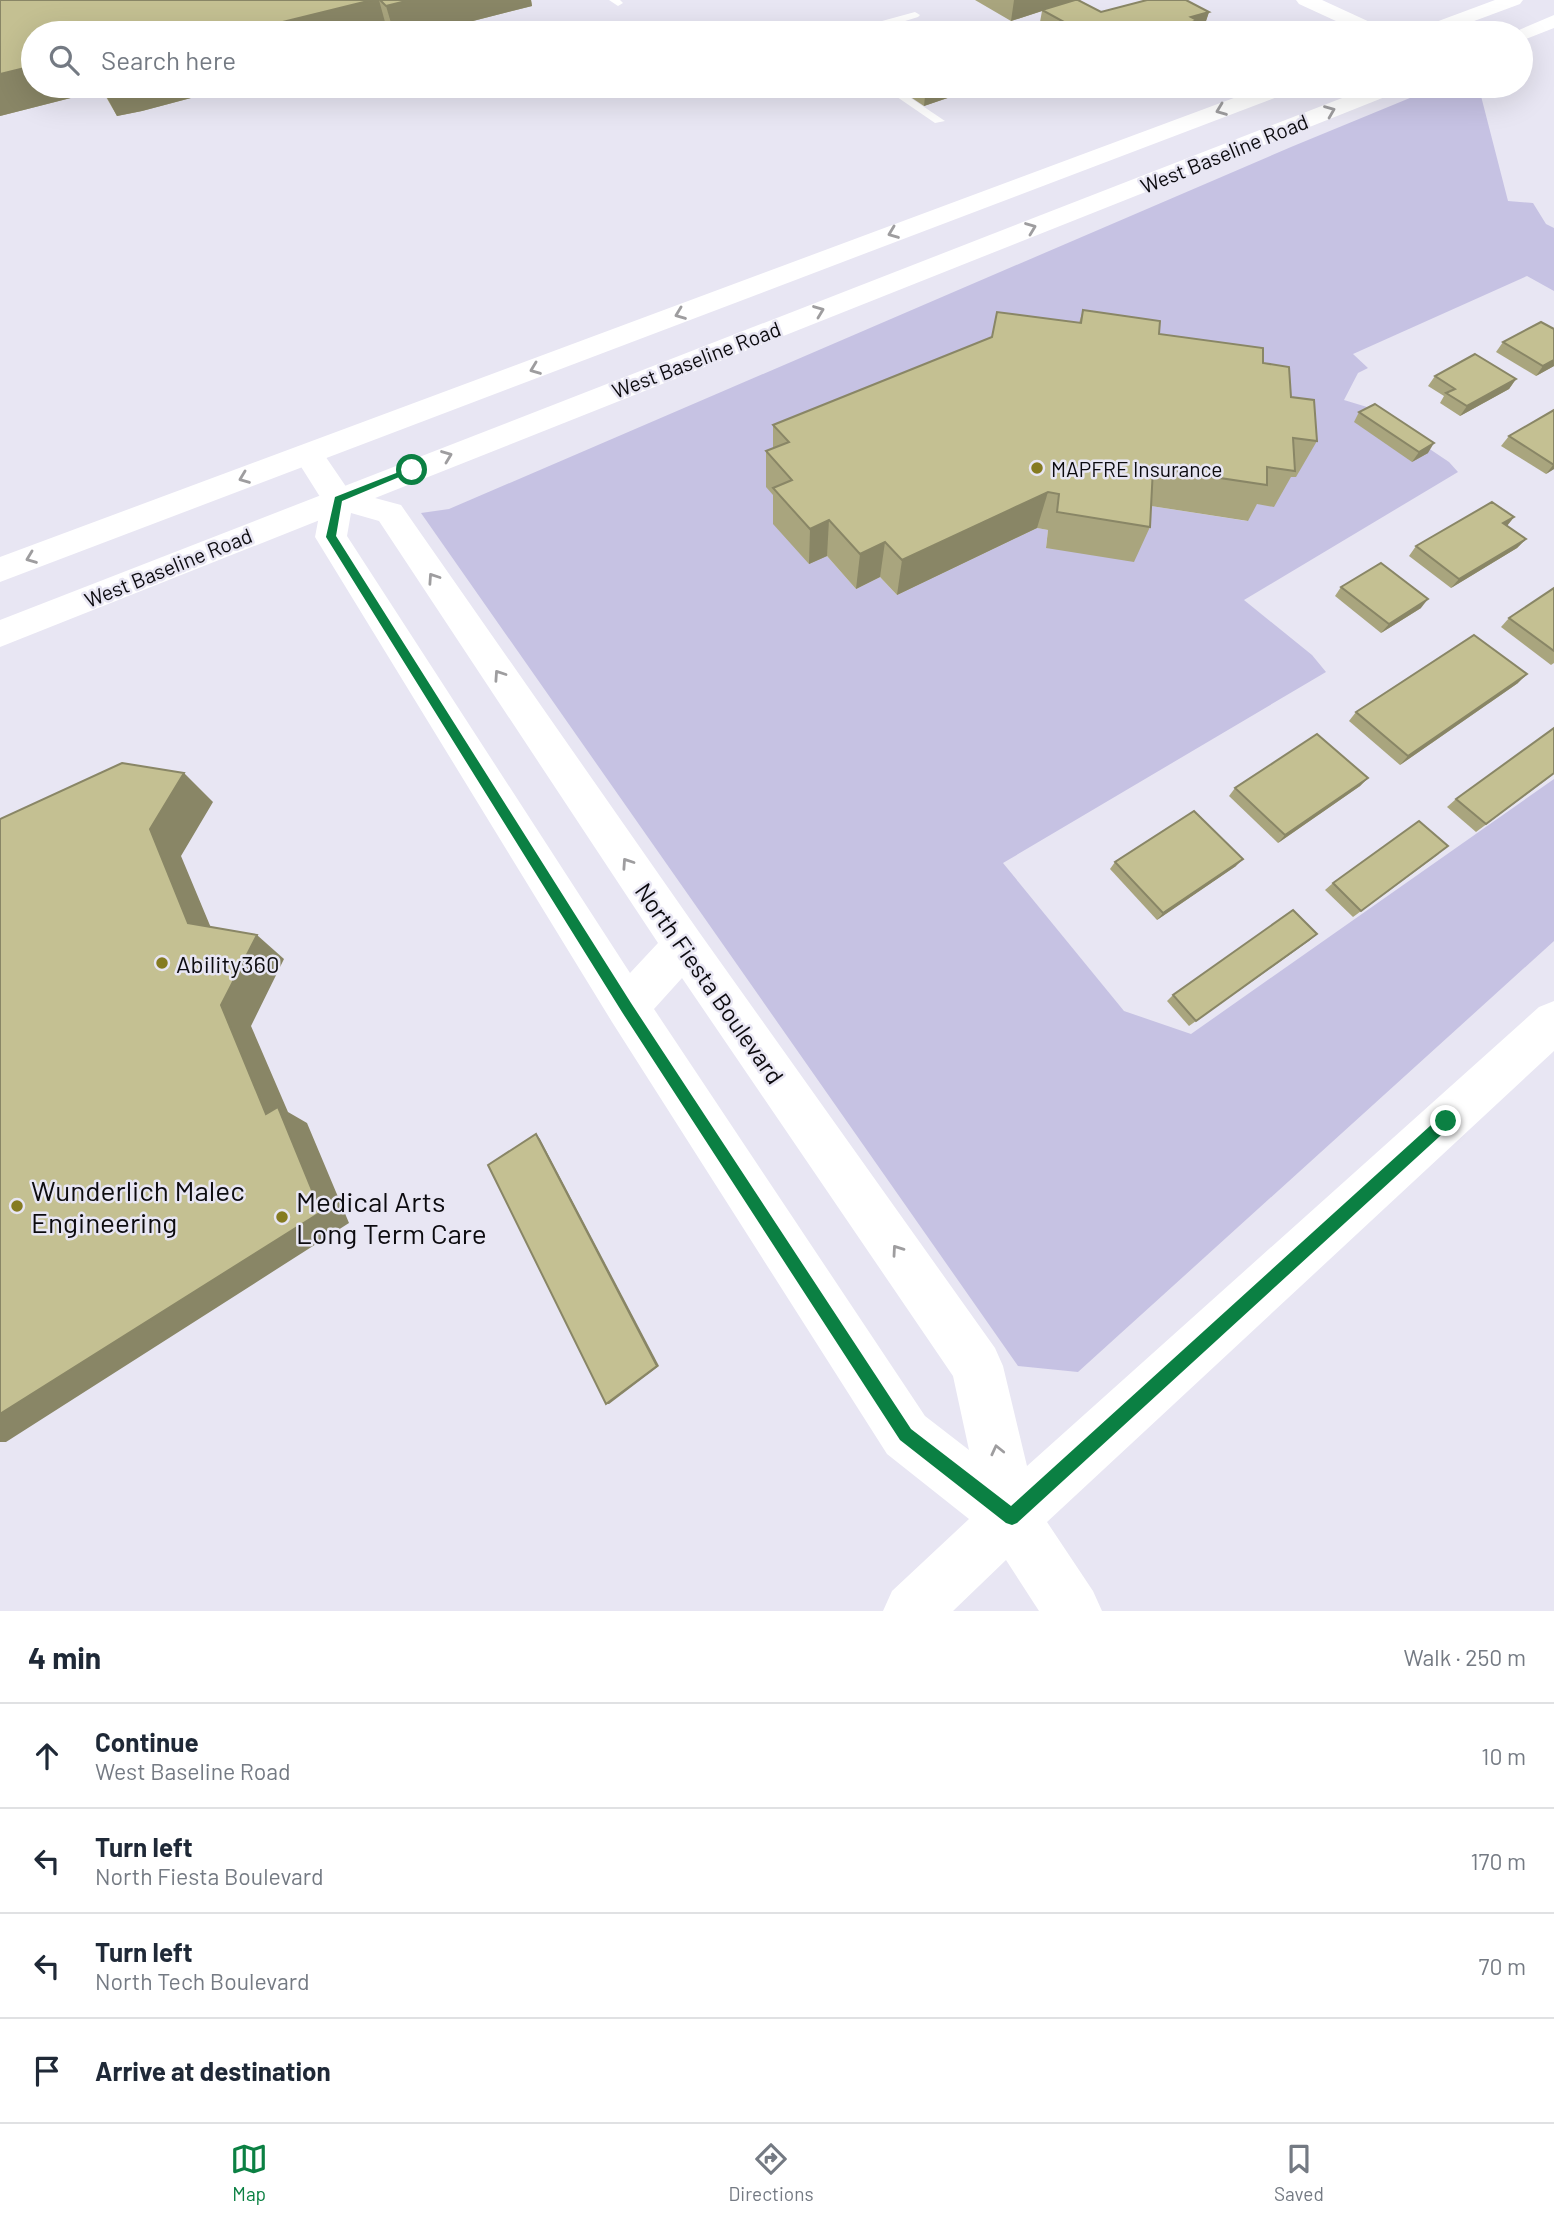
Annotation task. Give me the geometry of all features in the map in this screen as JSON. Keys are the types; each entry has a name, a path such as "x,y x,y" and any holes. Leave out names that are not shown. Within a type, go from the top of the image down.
{"main road":[{"path":"1306,0 1352,21"},
{"path":"1456,21 1513,0"},
{"path":"1533,30 1554,22"},
{"name":"West Baseline Road","path":"0,570 1253,98"},
{"name":"West Baseline Road","path":"0,634 1361,98"},
{"path":"672,369 802,296 914,251 924,239 922,222"},
{"path":"308,454 338,499"},
{"name":"North Fiesta Boulevard","path":"1012,1517 978,1366 684,946 390,513 338,499 331,537 627,1007 906,1435 1012,1517 1073,1611"},
{"path":"627,1007 684,946"},
{"path":"912,1611 1554,1022"}],"lane":[{"path":"899,21 915,15"},
{"path":"904,98 939,121"}],"shaded area":[{"path":"1410,98 1482,98 1508,201 1533,203 1546,224 1554,228 1554,291 1527,276 1353,354 1368,368 1358,373 1344,400 1367,407 1449,462 1458,472 1244,600 1312,655 1326,672 1003,863 1124,1011 1191,1034 1554,779 1554,941 1078,1372 1018,1366 421,513 449,509","holes":["1294,437 1296,477 1273,474 1247,521 1138,504 1046,547 1048,530 1037,528 897,595 880,577 856,589 827,556"]}],"building":[{"path":"0,0 372,0 287,21 21,21 21,69 0,74"},
{"path":"380,0 410,0 386,6"},
{"path":"1075,0 1101,12 1147,0 1186,0 1209,12 1191,17 1197,20 1195,21 1062,21 1042,10"},
{"name":"MAPFRE Insurance","path":"1083,310 1160,321 1159,334 1263,348 1263,363 1289,367 1291,397 1314,400 1317,441 1293,438 1295,471 1267,467 1267,485 1153,468 1150,527 1057,512 1059,494 1048,492 902,560 885,542 860,554 829,520 810,529 773,488 792,480 766,451 789,442 773,425 992,337 997,312 1081,323"},
{"path":"1541,322 1554,329 1554,360 1543,366 1503,342"},
{"path":"1475,354 1516,379 1467,406 1446,393 1455,389 1435,376"},
{"path":"1375,404 1434,443 1419,452 1359,412"},
{"path":"1554,410 1554,465 1509,436"},
{"path":"1492,502 1514,517 1503,523 1526,539 1459,579 1416,546"},
{"path":"1381,563 1428,599 1389,624 1341,587"},
{"path":"1554,588 1554,651 1509,618"},
{"path":"1474,635 1527,674 1408,756 1356,712"},
{"path":"1554,728 1554,773 1486,824 1456,799"},
{"path":"1317,734 1368,778 1285,835 1235,788"},
{"path":"122,763 184,773 150,829 188,923 257,935 221,1005 266,1114 278,1107 321,1212 0,1414 0,819"},
{"path":"1194,811 1243,859 1163,913 1115,862"},
{"path":"1419,821 1448,846 1361,911 1333,883"},
{"path":"1293,910 1317,934 1196,1021 1173,995"},
{"path":"536,1134 657,1366 606,1404 488,1165"}],"place":[{"name":"MAPFRE Insurance","path":"1037,468"},
{"name":"Ability360","path":"162,963"},
{"name":"Wunderlich Malec Engineering","path":"17,1206"},
{"name":"Medical Arts Long Term Care","path":"282,1217"}],"route":[{"path":"412,470 338,499 331,537 627,1007 906,1435 1012,1517 1446,1121"}]}
